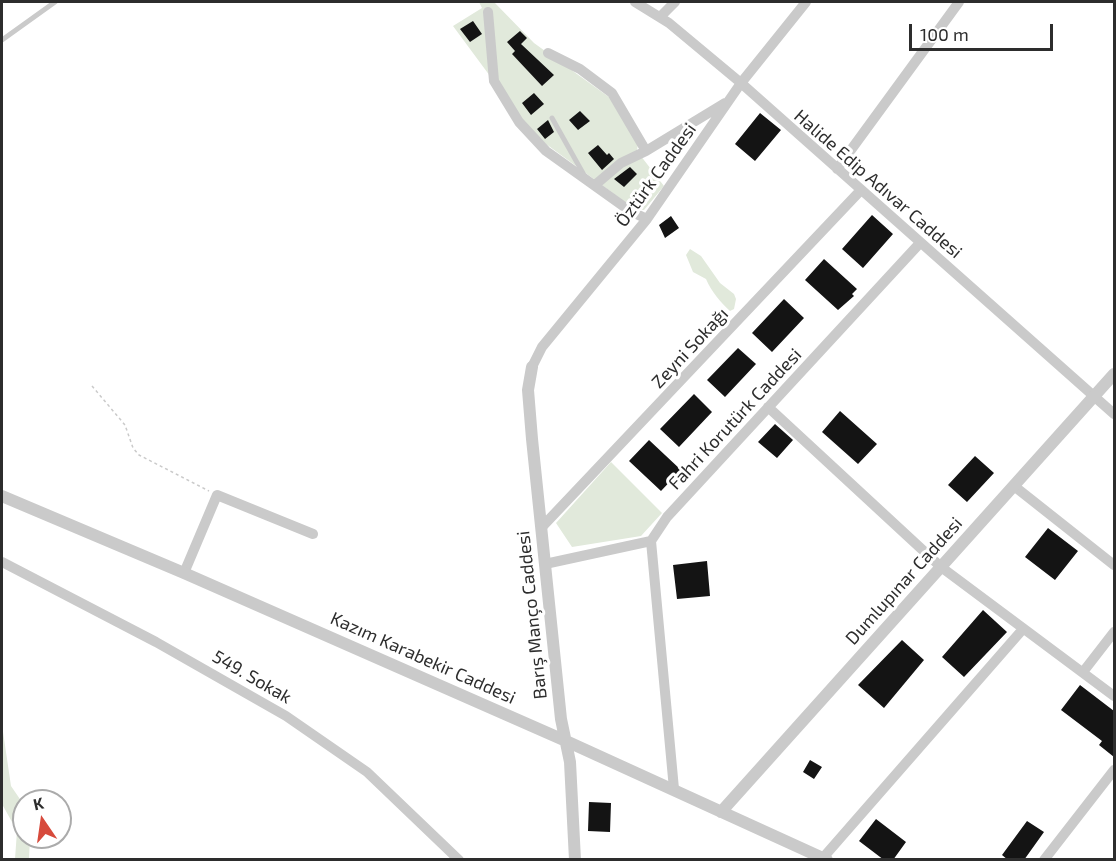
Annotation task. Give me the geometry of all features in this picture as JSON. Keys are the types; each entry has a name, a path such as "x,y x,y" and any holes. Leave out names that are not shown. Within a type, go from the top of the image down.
{"street":[{"name":"Halide Edip Adıvar Caddesi","path":"635,2 660,17 741,83 1093,398 1114,414"},
{"path":"660,17 675,2"},
{"name":"Öztürk Caddesi","path":"532,367 542,346 647,219 741,83 806,2"},
{"path":"837,169 959,2"},
{"path":"488,12 494,81 530,136 630,211 647,219"},
{"path":"548,53 580,69 612,93 646,151"},
{"path":"590,182 728,101"},
{"name":"Zeyni Sokağı","path":"541,528 861,190"},
{"name":"Fahri Korutürk Caddesi","path":"651,542 667,517 920,243"},
{"name":"Barış Manço Caddesi","path":"532,367 528,390 561,719 570,762 574,860"},
{"name":"Dumlupınar Caddesi","path":"721,812 1114,374"},
{"path":"768,407 941,567 1114,696"},
{"path":"1014,486 1114,566"},
{"path":"184,573 217,495 313,534"},
{"name":"Kazım Karabekir Caddesi","path":"2,496 184,573 566,741 824,859"},
{"path":"545,564 651,542 674,789"},
{"name":"549. Sokak","path":"2,562 156,642 286,716 367,772 459,860"},
{"path":"824,859 1023,629"},
{"path":"1083,672 1114,632"},
{"path":"1044,860 1114,770"}],"lane":[{"path":"2,40 55,2"},
{"path":"552,118 590,182"}],"path":[{"path":"92,386 125,425 133,448 139,455 217,495"}],"shaded area":[{"path":"479,2 494,2 534,43 613,100 638,144 637,151 664,186 644,210 636,210 546,144 524,122 453,26 482,8"},
{"path":"690,249 701,256 720,283 734,294 736,299 734,309 730,311 716,296 706,279 693,272 686,255"},
{"path":"611,462 662,513 641,536 572,547 556,523"},
{"path":"2,725 13,789 12,822 2,804"},
{"path":"16,849 29,849 29,859 15,859"}],"building":[{"path":"473,21 482,34 470,42 460,29"},
{"path":"520,31 527,38 521,44 554,75 542,86 512,54 515,51 507,42"},
{"path":"534,93 544,104 531,115 522,103"},
{"path":"580,111 590,121 578,130 569,120"},
{"path":"760,113 781,130 755,161 735,144"},
{"path":"548,120 554,132 545,139 537,129"},
{"path":"598,145 614,159 602,170 588,153"},
{"path":"630,167 637,174 624,187 614,179"},
{"path":"872,215 893,234 863,268 842,249"},
{"path":"671,216 679,228 665,238 659,225"},
{"path":"824,259 857,289 852,294 854,296 838,310 805,280"},
{"path":"784,299 804,318 772,352 752,333"},
{"path":"738,348 756,364 725,397 707,380"},
{"path":"694,394 712,412 679,447 660,429"},
{"path":"840,411 877,444 858,464 822,432"},
{"path":"775,424 793,440 777,458 758,442"},
{"path":"649,440 681,470 661,491 629,461"},
{"path":"975,456 994,473 967,502 948,485"},
{"path":"1048,528 1078,551 1055,580 1025,557"},
{"path":"707,561 710,596 677,599 673,565"},
{"path":"983,610 1007,632 964,677 942,657"},
{"path":"902,640 924,660 884,708 858,685"},
{"path":"1080,685 1114,711 1114,757 1099,745 1102,741 1061,710"},
{"path":"810,760 822,767 814,779 803,772"},
{"path":"589,802 611,803 610,832 588,831"},
{"path":"876,819 906,842 893,860 884,860 859,841"},
{"path":"1027,821 1044,832 1024,860 1008,860 1002,855"}]}
